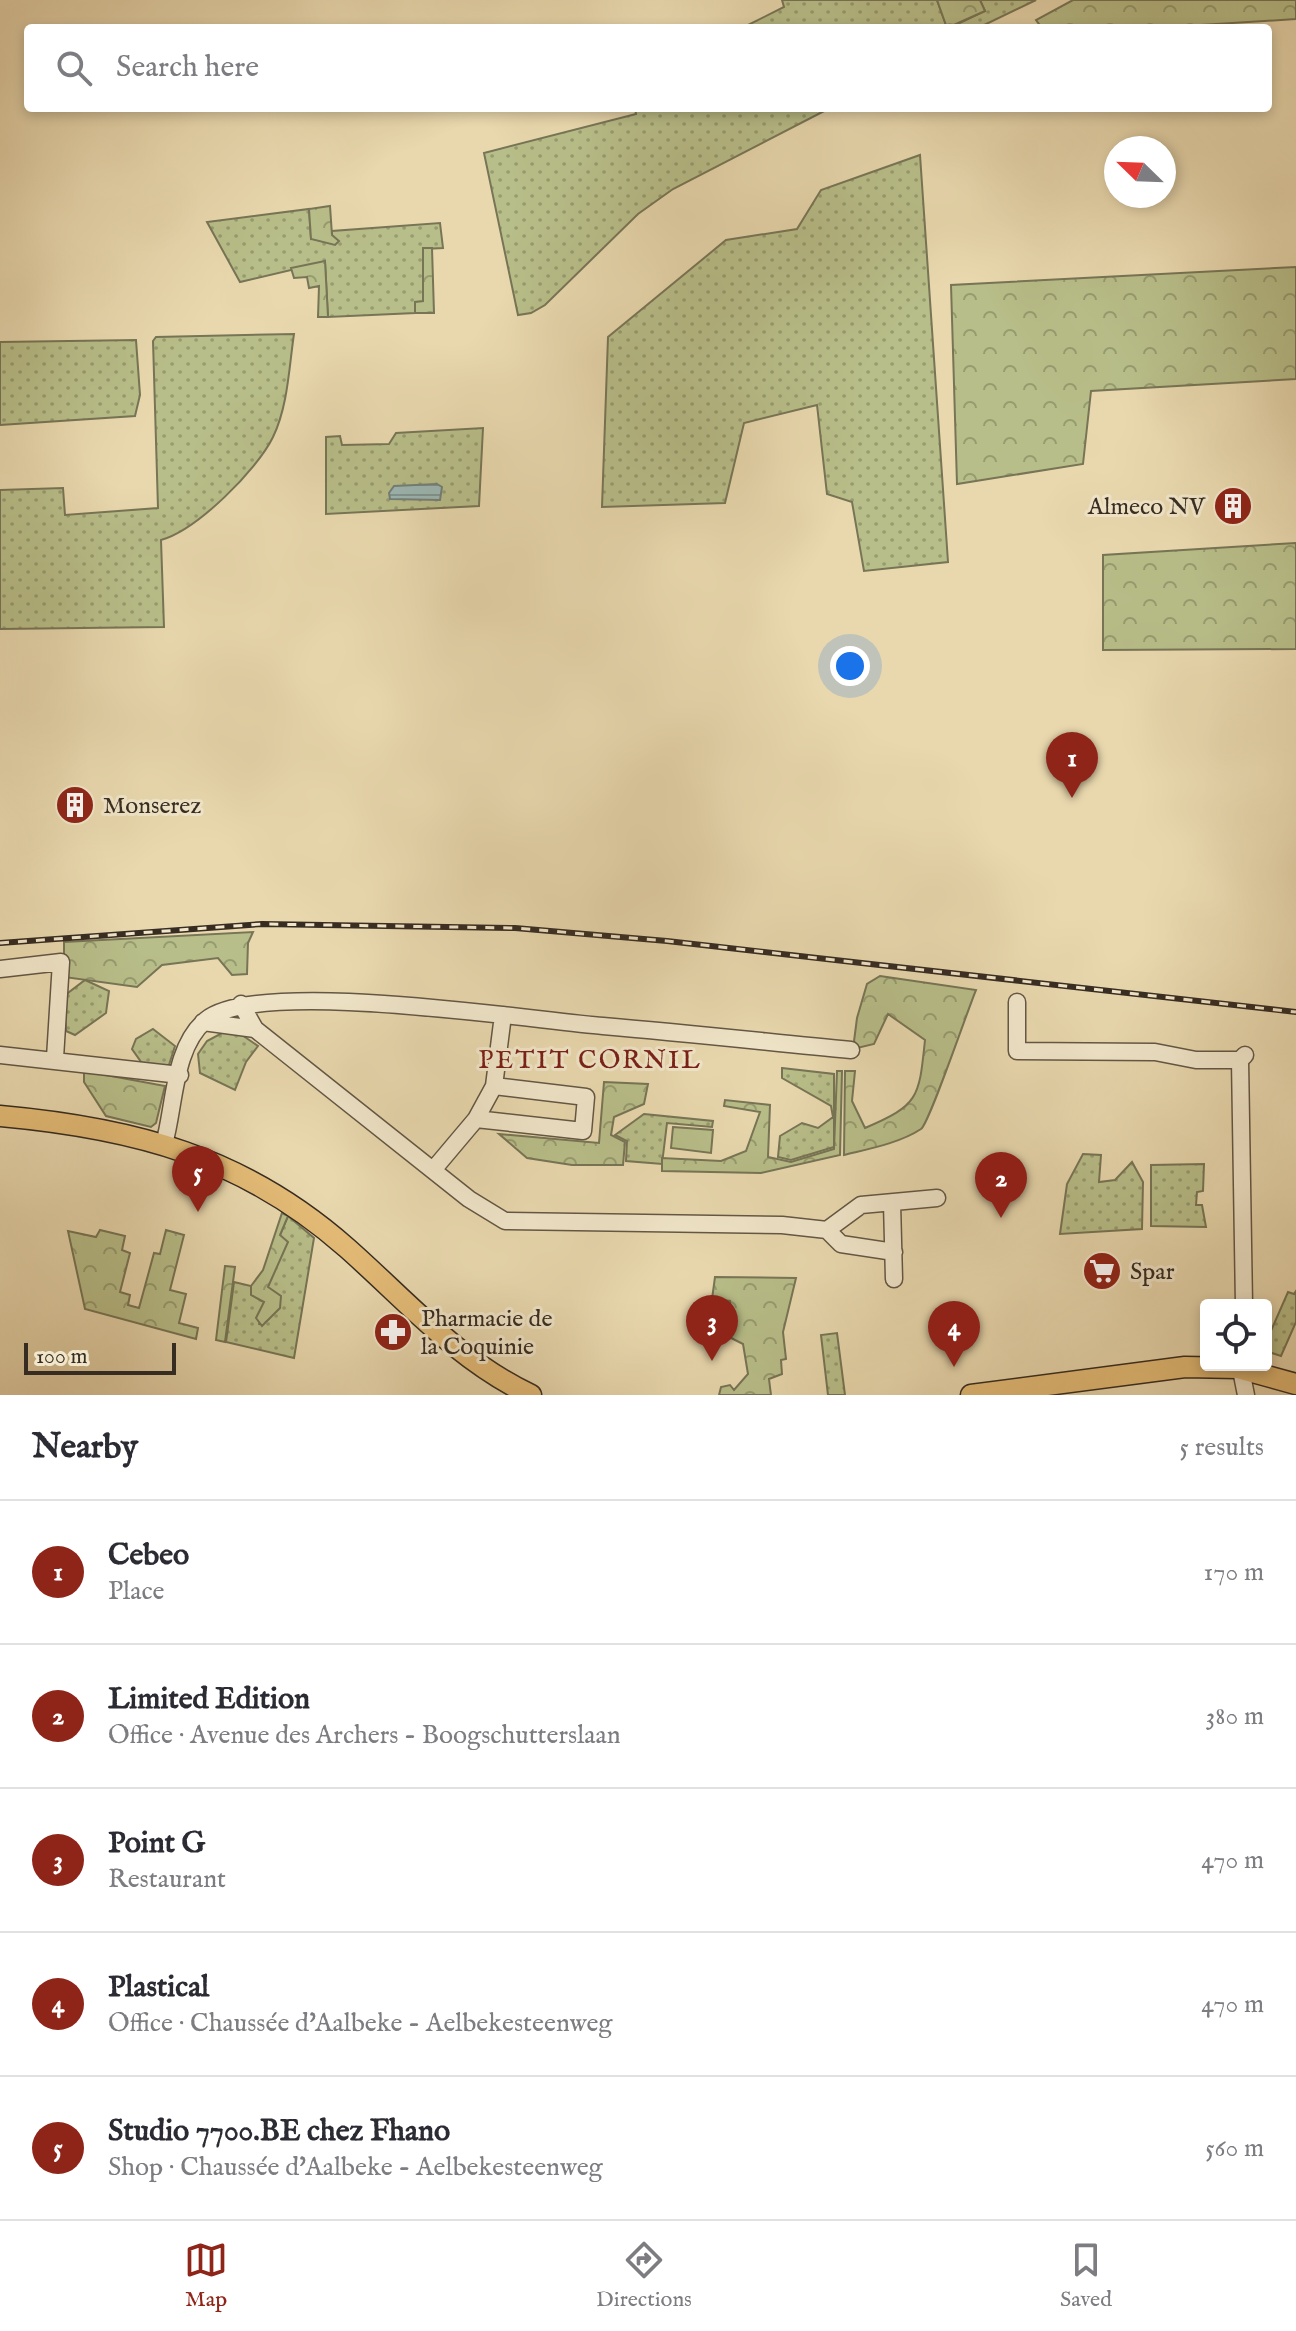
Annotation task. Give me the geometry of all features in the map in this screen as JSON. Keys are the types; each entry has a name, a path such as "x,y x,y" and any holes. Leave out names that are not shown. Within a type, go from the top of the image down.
{"main road":[{"path":"0,1116 106,1128 164,1144 222,1167 305,1215 346,1247 457,1350 499,1379 531,1395"},
{"path":"971,1395 1200,1367"},
{"path":"1255,1371 1296,1384"}],"street":[{"path":"0,969 61,962 55,1058"},
{"path":"1017,1002 1017,1051 1155,1052 1196,1060 1243,1057 1244,1299"},
{"path":"164,1144 190,1040 203,1022 241,1004 374,1003 851,1050"},
{"path":"241,1004 255,1029 487,1213 505,1221 768,1225 827,1230 841,1244 894,1252"},
{"path":"433,1170 476,1119 494,1086 503,1015"},
{"path":"203,1022 255,1029"},
{"path":"0,1055 55,1058 180,1075"},
{"path":"476,1119 583,1131 586,1097 494,1086"},
{"path":"827,1230 861,1205 937,1198"},
{"path":"892,1203 894,1279"},
{"path":"1243,1371 1246,1395"}],"green space":[{"path":"782,0 937,0 946,24 750,24 784,7"},
{"path":"937,0 980,0 985,11 956,24 946,24"},
{"path":"980,0 1036,0 986,24 957,24 985,11"},
{"path":"1073,0 1296,0 1296,19 1217,24 1039,24 1036,20"},
{"path":"822,112 673,189 638,214 545,305 531,313 518,315 484,153 636,114"},
{"path":"920,155 948,562 864,571 852,502 827,494 817,405 744,423 725,503 602,507 608,337 726,240 797,229 821,190"},
{"path":"330,206 332,235 339,241 335,245 311,239 309,209"},
{"path":"309,209 311,239 332,235 332,231 440,223 443,248 423,249 423,302 415,302 415,313 328,317 325,262 240,282 207,222"},
{"path":"423,248 432,248 434,313 415,313 415,302 423,301"},
{"path":"325,261 328,317 318,317 319,286 309,288 307,277 294,278 291,268"},
{"path":"1296,267 1296,379 1091,391 1083,464 957,484 951,285"},
{"path":"294,334 282,412 265,450 254,466 208,512 161,540 164,627 0,629 0,490 63,488 65,515 158,508 153,341 156,337"},
{"path":"136,340 140,395 135,416 0,425 0,342"},
{"path":"483,428 479,506 326,514 326,437 340,436 342,445 389,444 396,433"},
{"path":"1296,543 1296,649 1103,650 1103,555"},
{"path":"253,932 248,943 247,974 232,975 218,958 162,965 137,987 64,977 64,942"},
{"path":"880,976 976,990 940,1088 921,1129 894,1142 844,1155 845,1071 855,1071 852,1101 865,1128 906,1105 918,1087 921,1075 925,1040 888,1014 874,1044 853,1049 857,1018 867,984"},
{"path":"85,980 109,991 106,1013 75,1035 66,1031 64,996"},
{"path":"153,1029 175,1046 168,1068 144,1066 132,1049 136,1039"},
{"path":"222,1033 239,1033 258,1046 246,1062 235,1090 200,1073 198,1054 207,1041"},
{"path":"782,1068 834,1074 834,1147 791,1160 778,1157 780,1136 802,1123 818,1128 833,1117 831,1106 782,1078"},
{"path":"84,1071 165,1086 156,1123 151,1127 106,1116 84,1082"},
{"path":"837,1071 842,1071 840,1155 761,1173 662,1171 662,1158 721,1161 746,1151 760,1112 724,1106 725,1100 770,1105 768,1157 791,1162 834,1149"},
{"path":"604,1082 648,1084 644,1104 614,1117 611,1135 625,1142 623,1165 572,1165 527,1158 499,1134 599,1143"},
{"path":"644,1114 713,1121 712,1127 667,1123 662,1164 626,1161 627,1141 615,1135"},
{"path":"673,1127 713,1130 711,1153 671,1148"},
{"path":"1083,1154 1101,1155 1099,1182 1115,1180 1132,1162 1143,1182 1142,1229 1060,1234 1067,1184"},
{"path":"1204,1164 1203,1191 1197,1192 1196,1205 1202,1205 1206,1227 1151,1226 1151,1165"},
{"path":"282,1213 288,1216 280,1235 288,1242 268,1287 281,1296 280,1308 262,1326 256,1318 264,1302 251,1295 251,1286 263,1270"},
{"path":"288,1216 314,1238 294,1358 226,1342 234,1282 251,1286 252,1295 264,1302 259,1325 280,1235"},
{"path":"100,1230 125,1236 122,1250 130,1253 120,1292 130,1295 128,1305 139,1308 154,1253 160,1254 166,1230 184,1235 170,1290 186,1294 179,1323 198,1328 196,1339 85,1309 68,1231 96,1237"},
{"path":"225,1266 235,1267 225,1342 216,1340"},
{"path":"715,1277 796,1278 783,1332 786,1359 781,1360 782,1374 769,1379 771,1395 719,1395 721,1387 730,1385 734,1390 748,1374 743,1344 725,1335 730,1301 712,1299"},
{"path":"1296,1291 1296,1322 1281,1356 1272,1353 1272,1328 1288,1292 1294,1294"},
{"path":"837,1333 845,1395 828,1395 821,1335"}],"water":[{"path":"437,484 442,487 440,500 390,499 389,493 394,486"}],"railway":[{"path":"0,943 262,924 515,928 667,941 1296,1012"}],"place":[{"name":"Almeco NV","path":"1233,506"},
{"name":"Cebeo","path":"1072,798"},
{"name":"Monserez","path":"75,805"},
{"name":"Studio 7700.BE chez Fhano","path":"198,1212"},
{"name":"Limited Edition","path":"1001,1218"},
{"name":"Spar","path":"1102,1271"},
{"name":"Pharmacie de la Coquinie","path":"393,1332"},
{"name":"Point G","path":"712,1361"},
{"name":"Plastical","path":"954,1367"}],"district":[{"name":"PETIT CORNIL","path":"590,1059"}]}
